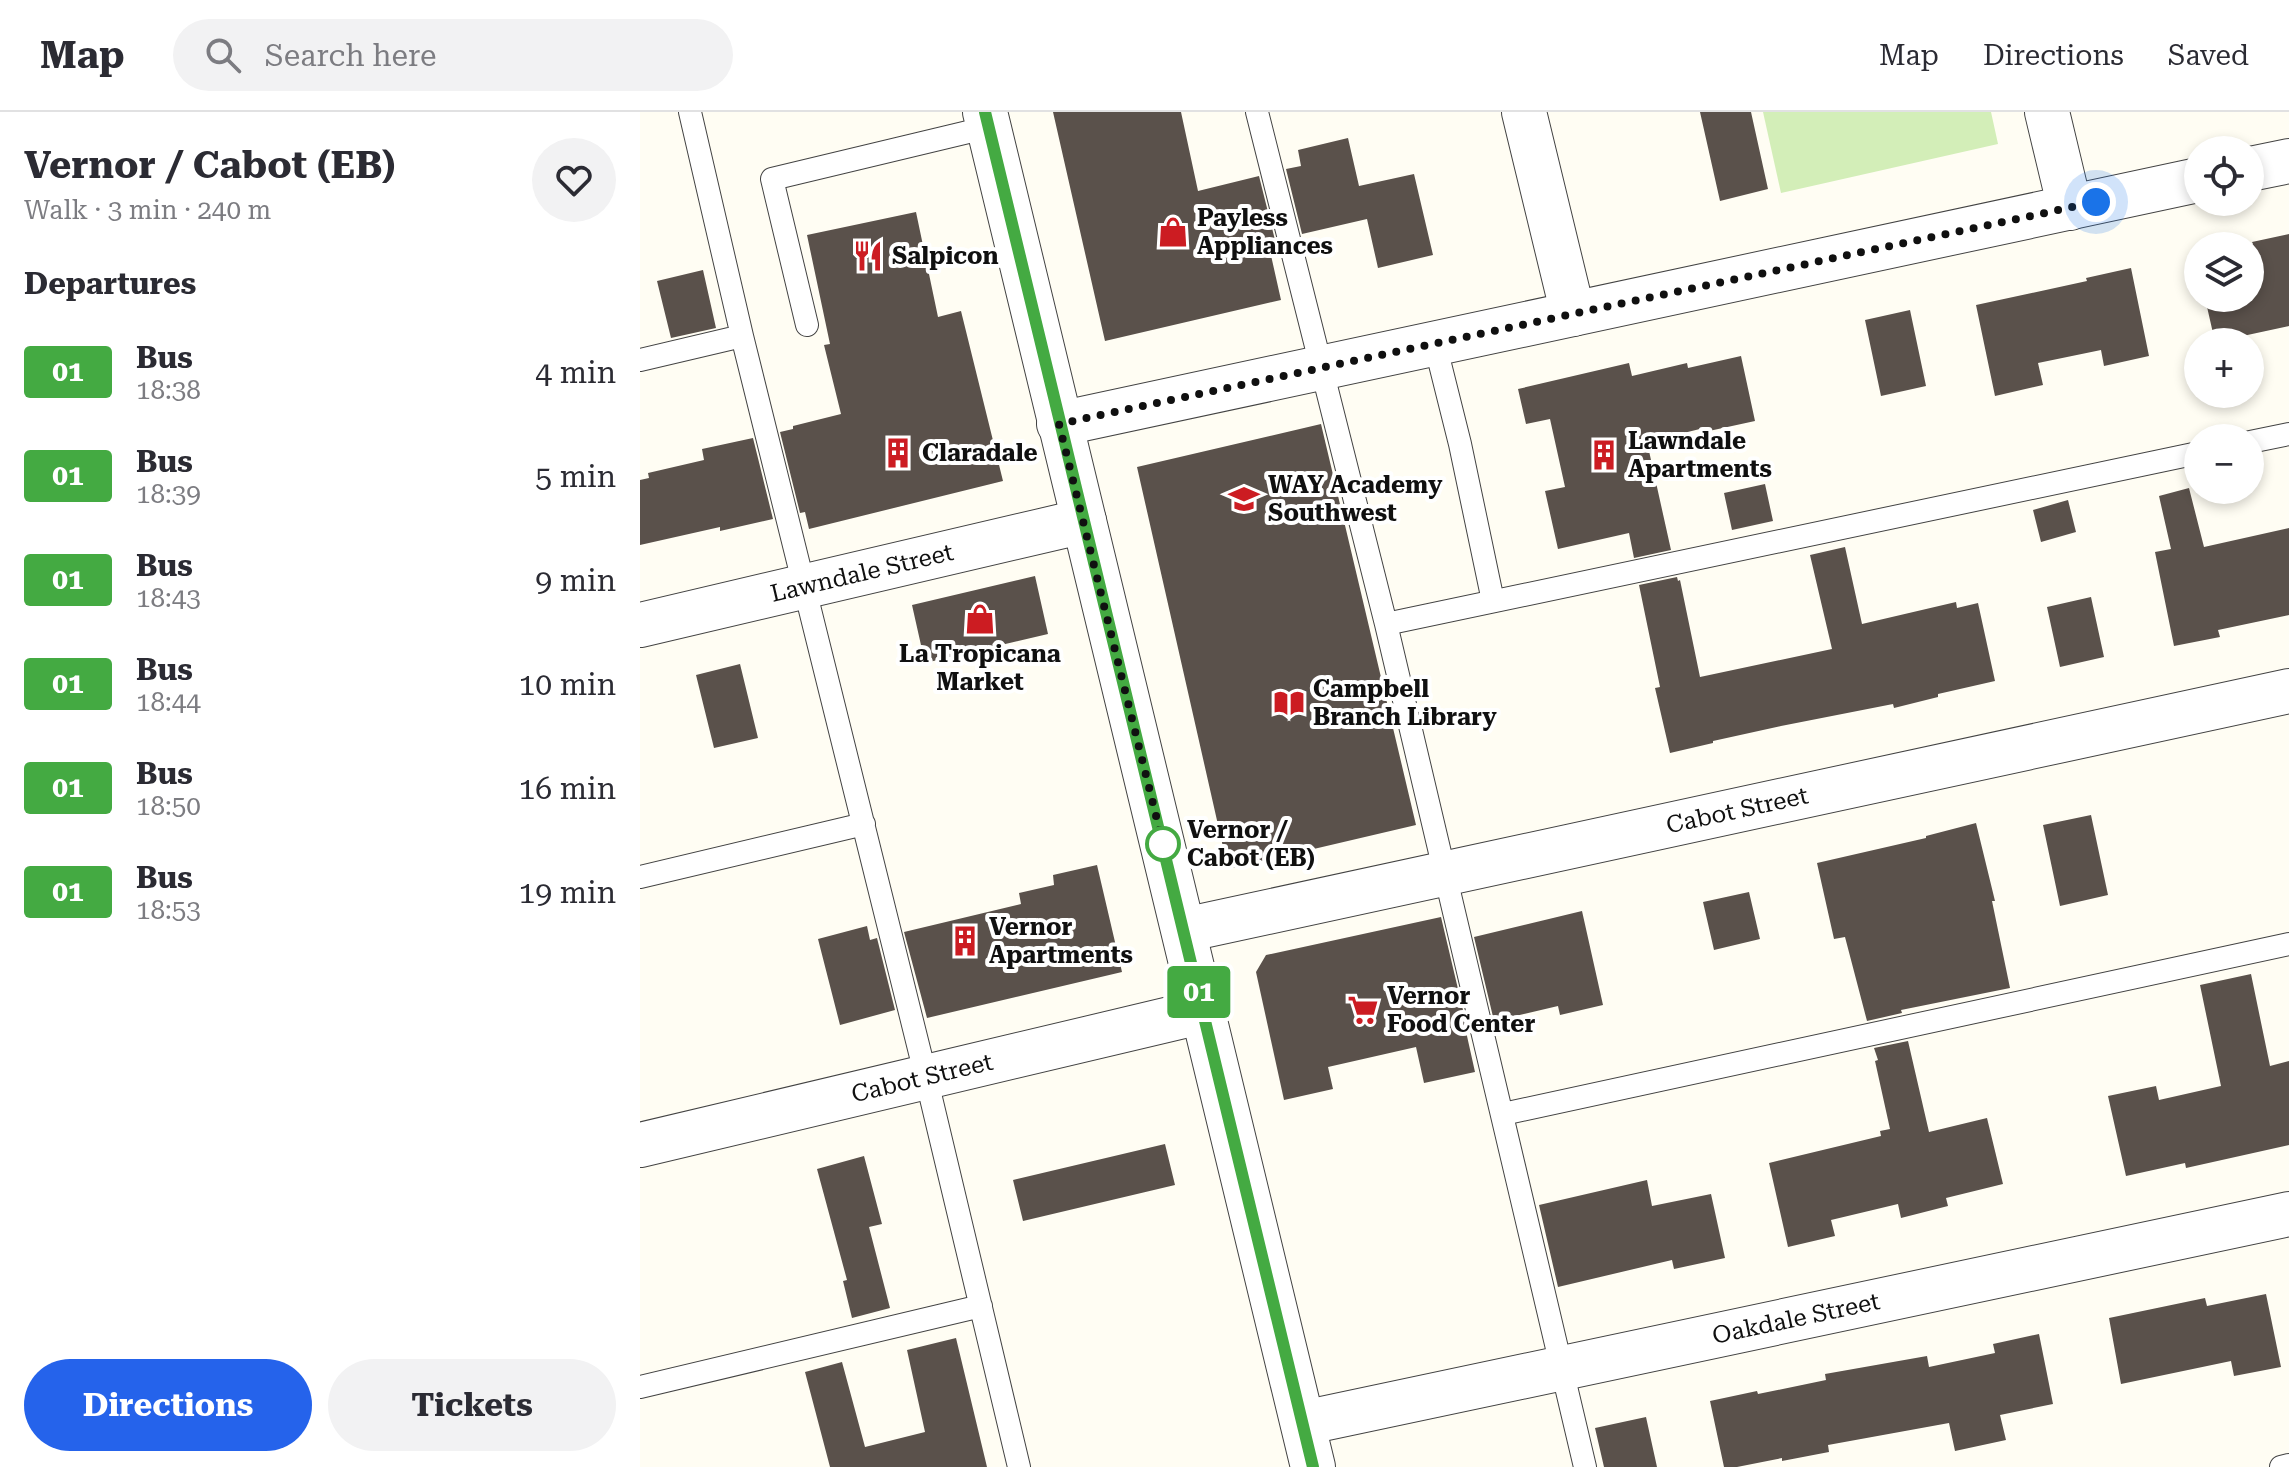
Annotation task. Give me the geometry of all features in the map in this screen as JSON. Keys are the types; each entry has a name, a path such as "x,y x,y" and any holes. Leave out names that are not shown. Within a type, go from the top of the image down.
{"street":[{"path":"1524,112 1573,314"},
{"path":"2047,112 2070,208"},
{"path":"987,120 1313,1467"},
{"path":"2264,166 2289,161"},
{"path":"1059,424 2184,183"},
{"name":"Lawndale Street","path":"640,625 1084,521"},
{"name":"Cabot Street","path":"1184,930 2289,691"},
{"name":"Cabot Street","path":"640,1145 1204,1011"},
{"name":"Oakdale Street","path":"1303,1423 2289,1214"}],"lane":[{"path":"690,112 1019,1467"},
{"path":"1257,112 1447,873 1585,1467"},
{"path":"807,325 772,179 987,120"},
{"path":"640,360 742,336"},
{"path":"1435,344 1493,601"},
{"path":"2264,439 2289,434"},
{"path":"1386,624 2184,456"},
{"path":"640,877 864,824"},
{"path":"1503,1114 2289,944"},
{"path":"640,1387 981,1306"},
{"path":"2281,1467 2289,1465"}],"green space":[{"path":"1763,112 1991,112 1998,144 1781,193"}],"building":[{"path":"1053,112 1181,112 1198,191 1259,176 1275,240 1268,242 1281,300 1105,341"},
{"path":"1700,112 1751,112 1768,189 1720,201"},
{"path":"1348,138 1359,186 1414,174 1433,255 1378,268 1367,219 1302,234 1286,169 1301,166 1298,150"},
{"path":"916,212 938,317 961,311 1003,481 809,529 805,512 800,513 780,432 841,414 824,345 830,344 807,235"},
{"path":"2289,234 2289,326 2264,331 2264,328 2212,328 2208,312 2264,312 2264,239"},
{"path":"2131,268 2149,356 2104,366 2101,350 2038,363 2043,385 1995,396 1976,305 2087,281 2086,278"},
{"path":"703,270 716,328 671,338 657,281"},
{"path":"1910,310 1926,386 1881,396 1865,320"},
{"name":"Lawndale Apartments","path":"1741,356 1755,421 1709,431 1708,427 1647,442 1671,550 1634,558 1629,533 1558,549 1545,491 1565,487 1550,419 1526,424 1518,389 1629,363 1632,376 1687,363 1688,368"},
{"name":"Campbell Branch Library","path":"1321,424 1416,825 1228,869 1137,467"},
{"path":"753,438 773,519 640,545 640,480 649,478 648,473 704,460 702,449"},
{"path":"1765,484 1773,521 1732,530 1724,493"},
{"path":"2184,489 2184,504 2193,504 2204,547 2289,528 2289,615 2218,630 2220,637 2174,646 2155,552 2171,549 2159,496"},
{"path":"2068,500 2076,532 2041,542 2033,510"},
{"path":"1845,547 1862,624 1956,602 1957,608 1978,603 1995,681 1894,708 1893,704 1781,726 1670,753 1655,688 1660,687 1639,585 1677,577 1680,580 1700,677 1832,649 1810,555"},
{"name":"La Tropicana Market","path":"1035,576 1048,634 925,663 912,605"},
{"path":"2091,597 2104,657 2060,667 2047,607"},
{"path":"740,664 758,738 714,748 696,675"},
{"path":"2091,815 2108,895 2060,906 2043,825"},
{"path":"1976,823 1995,901 1992,901 2010,988 1901,1010 1902,1013 1867,1021 1845,937 1834,939 1817,863"},
{"name":"Vernor Apartments","path":"1097,865 1122,972 927,1018 904,932 1021,904 1019,893 1054,885 1053,875"},
{"path":"1749,892 1760,939 1714,950 1703,902"},
{"path":"1582,911 1603,1005 1560,1015 1558,1006 1494,1021 1474,937"},
{"name":"Vernor Food Center","path":"1441,917 1475,1072 1424,1083 1416,1047 1328,1067 1333,1089 1284,1100 1256,972 1266,955"},
{"path":"867,926 870,940 877,938 895,1010 840,1025 818,939"},
{"path":"2251,974 2270,1066 2289,1061 2289,1145 2186,1168 2185,1163 2126,1176 2108,1096 2156,1086 2159,1100 2221,1086 2200,985"},
{"path":"1908,1041 1929,1132 1987,1118 2003,1184 1946,1198 1948,1206 1901,1218 1898,1204 1831,1220 1835,1236 1788,1247 1769,1163 1881,1136 1880,1131 1890,1129 1874,1048"},
{"path":"1165,1144 1175,1185 1023,1221 1013,1180"},
{"path":"864,1156 882,1224 869,1227 890,1308 852,1318 843,1281 847,1280 817,1169"},
{"path":"1647,1180 1652,1206 1711,1194 1725,1258 1674,1269 1672,1260 1558,1287 1539,1205"},
{"path":"2266,1294 2281,1367 2234,1376 2231,1361 2121,1384 2109,1318 2205,1298 2207,1306"},
{"path":"2039,1334 2053,1404 2000,1415 2006,1440 1955,1451 1949,1423 1828,1445 1829,1452 1724,1467 1710,1401 1826,1380 1825,1374 1927,1356 1929,1367 1995,1353 1993,1344"},
{"path":"956,1338 987,1467 830,1467 805,1372 842,1362 865,1447 925,1432 907,1350"},
{"path":"1646,1417 1657,1467 1604,1467 1595,1428"}],"bus line":[{"name":"01","path":"985,112 1313,1467"}],"place":[{"name":"Payless Appliances","path":"1173,232"},
{"name":"Salpicon","path":"868,256"},
{"name":"Claradale","path":"898,453"},
{"name":"Lawndale Apartments","path":"1604,455"},
{"name":"WAY Academy Southwest","path":"1244,499"},
{"name":"La Tropicana Market","path":"980,619"},
{"name":"Campbell Branch Library","path":"1289,703"},
{"name":"Vernor / Cabot (EB)","path":"1163,844"},
{"name":"Vernor Apartments","path":"965,941"},
{"name":"Vernor Food Center","path":"1363,1010"}],"route":[{"path":"1163,844 1059,424 2096,202"}]}
